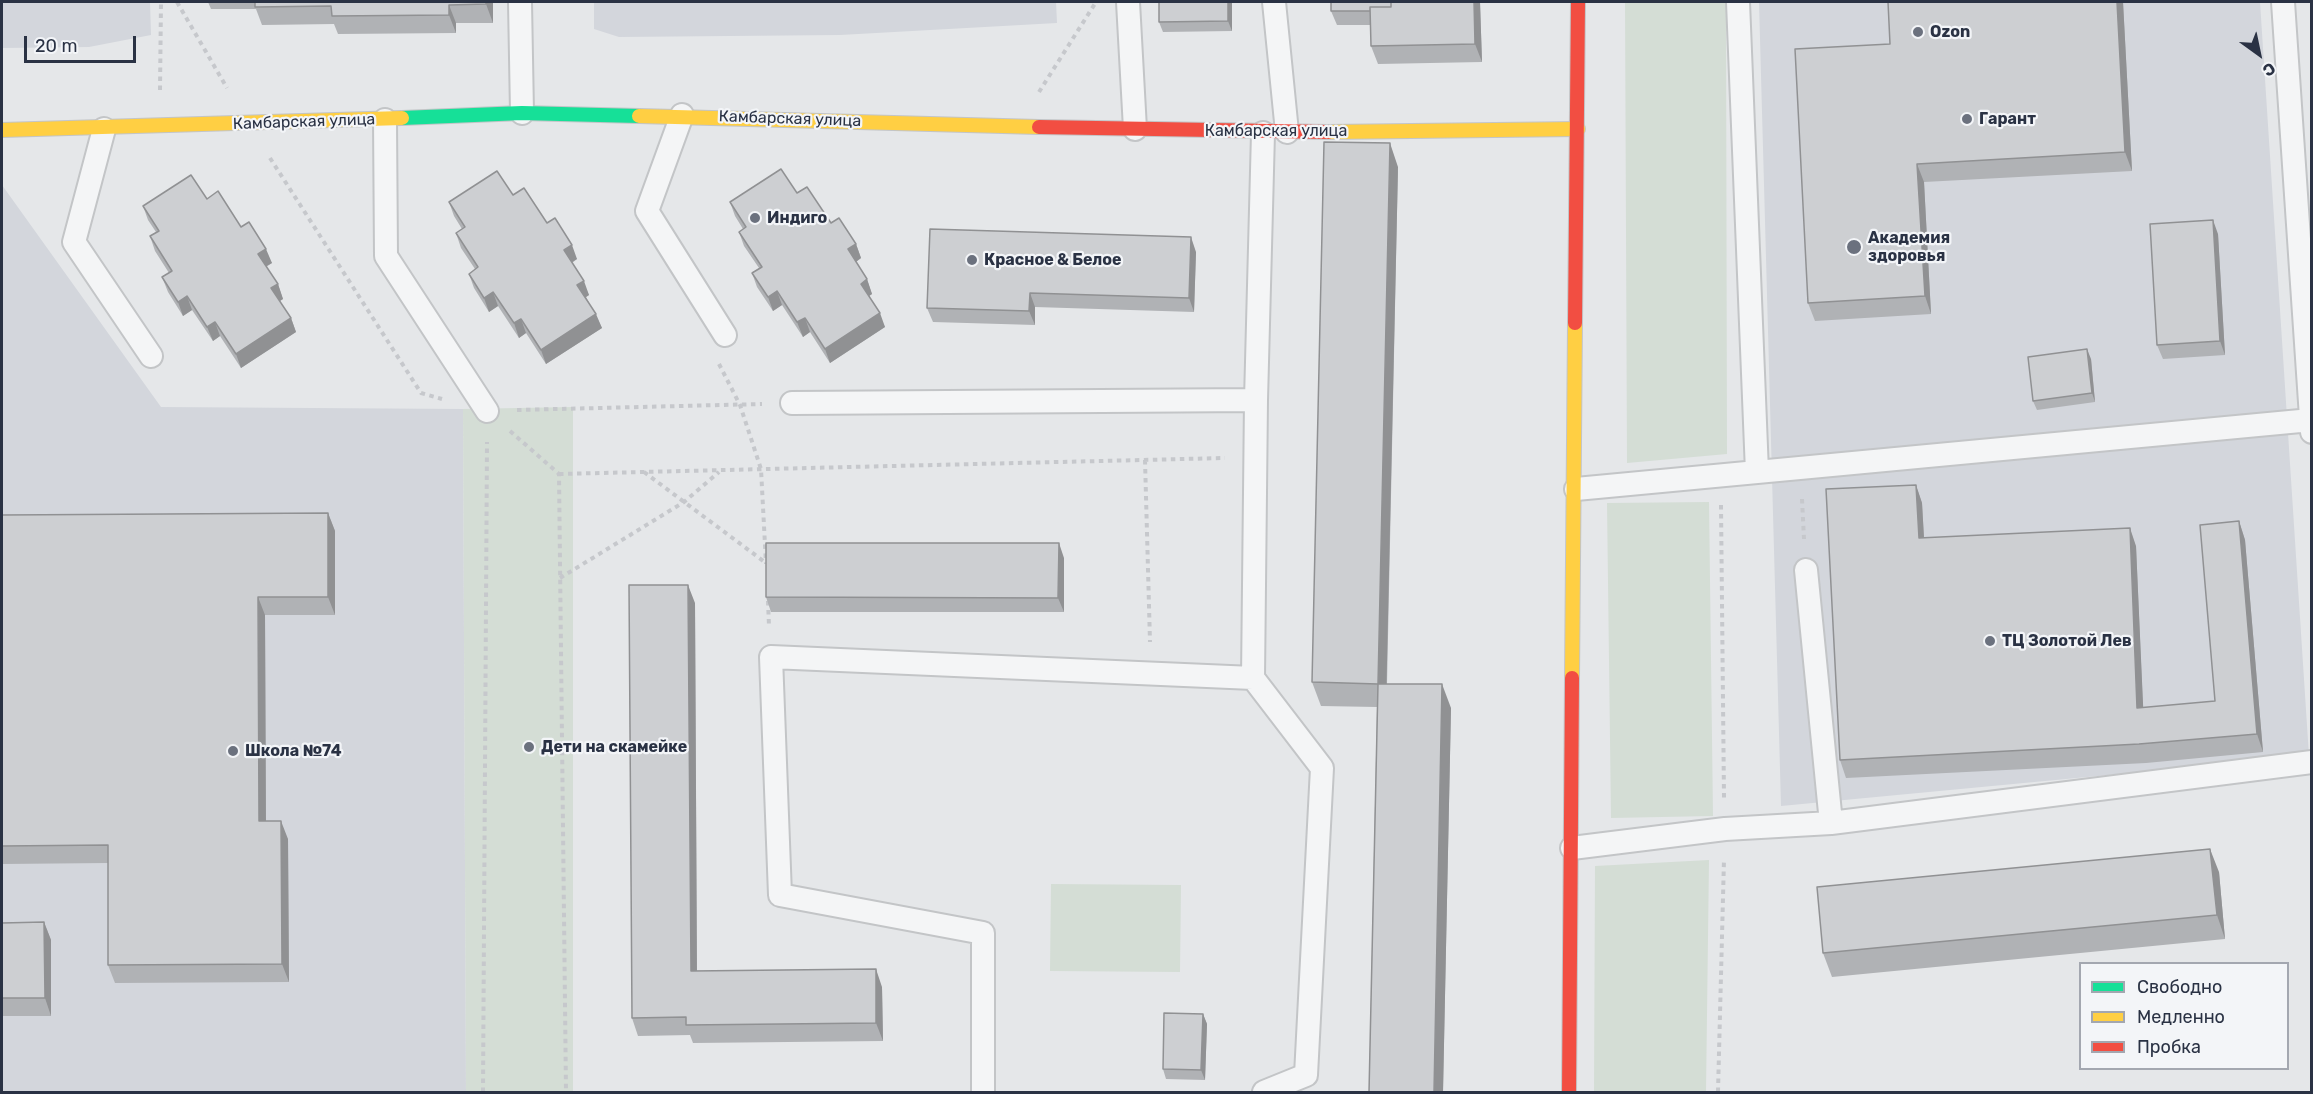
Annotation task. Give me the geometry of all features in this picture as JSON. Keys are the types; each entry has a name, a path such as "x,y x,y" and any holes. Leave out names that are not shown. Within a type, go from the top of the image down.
{"street":[{"path":"1569,1092 1576,489 1578,2"},
{"name":"Камбарская улица","path":"2,130 385,120 522,113 682,115 1263,133 1578,129"}],"lane":[{"path":"520,2 522,113"},
{"path":"1128,2 1135,129"},
{"path":"1274,2 1287,132"},
{"path":"1738,2 1757,472"},
{"path":"2283,2 2306,248 2312,432"},
{"path":"682,115 648,211 725,335"},
{"path":"385,120 386,256 487,411"},
{"path":"104,129 74,242 151,356"},
{"path":"1263,133 1256,400 1253,678 1322,768 1306,1075 1264,1092"},
{"path":"792,403 1256,400"},
{"path":"1576,489 1721,473 1757,472 2311,420"},
{"path":"1806,570 1831,823"},
{"path":"983,1092 983,933 780,896 771,657 1253,678"},
{"path":"1572,848 1725,829 1831,823 2312,762"}],"path":[{"path":"159,127 161,2"},
{"path":"177,2 248,124 421,393 487,411 792,403"},
{"path":"1018,126 1097,2"},
{"path":"725,335 709,345 740,405 761,470 767,575"},
{"path":"487,411 559,474 1255,457"},
{"path":"483,1092 487,411"},
{"path":"1145,460 1151,674"},
{"path":"1800,468 1806,570"},
{"path":"560,578 684,502 719,471"},
{"path":"644,472 766,563"},
{"path":"1718,1092 1725,829 1721,473"},
{"path":"559,474 566,1092"},
{"path":"768,598 771,657"}],"shaded area":[{"path":"2,2 150,2 151,35 89,47 2,48"},
{"path":"594,2 1056,2 1057,23 840,35 619,37 594,29"},
{"path":"1625,2 1726,2 1727,454 1627,463"},
{"path":"1759,2 2260,2 2309,756 1781,806"},
{"name":"Школа №74","path":"2,185 161,407 463,409 466,1092 2,1092"},
{"path":"573,407 573,1092 466,1092 463,409"},
{"path":"1709,502 1713,816 1611,818 1607,503"},
{"path":"1709,860 1706,1092 1594,1092 1595,866"},
{"path":"1051,884 1181,885 1180,972 1050,971"}],"building":[{"path":"255,2 486,2 486,4 449,5 449,15 332,16 331,6 255,7"},
{"path":"1159,2 1228,2 1228,21 1159,22"},
{"path":"1331,2 1391,2 1391,7 1370,7 1370,11 1331,11"},
{"path":"1391,2 1474,2 1475,44 1371,46 1370,7 1391,7"},
{"name":"Гарант","path":"1888,2 2117,2 2125,152 1917,164 1925,296 1808,303 1795,49 1890,44"},
{"path":"1324,142 1390,143 1378,684 1312,682"},
{"path":"781,169 797,193 807,187 831,223 839,218 856,244 848,249 867,279 861,284 880,313 825,349 805,318 797,322 777,291 768,297 752,273 762,267 739,232 746,227 730,202"},
{"path":"497,171 513,195 524,188 547,223 555,218 572,245 564,250 584,281 577,285 596,314 541,350 521,319 514,323 493,292 484,298 469,274 478,267 456,233 465,227 449,202"},
{"path":"191,175 207,199 218,191 241,227 249,222 266,249 258,254 278,284 271,288 291,318 236,354 215,322 207,327 187,296 178,302 162,277 172,271 150,236 159,231 143,206"},
{"path":"2213,220 2220,341 2157,345 2150,224"},
{"path":"930,229 1191,237 1189,298 1030,293 1029,311 927,308"},
{"path":"2087,349 2092,393 2033,401 2028,357"},
{"name":"ТЦ Золотой Лев","path":"1916,485 1919,538 2130,528 2137,708 2215,701 2200,525 2239,521 2257,734 2139,744 1840,760 1826,489"},
{"path":"328,513 328,597 258,597 259,821 281,821 282,964 108,965 108,845 2,846 2,515"},
{"path":"766,543 1059,543 1058,598 766,597"},
{"path":"629,585 688,585 691,971 876,969 876,1023 686,1025 686,1017 632,1018"},
{"path":"1378,684 1442,684 1434,1092 1369,1092"},
{"path":"2210,849 2217,915 1823,953 1817,887"},
{"path":"44,922 45,998 2,998 2,923"},
{"path":"1164,1013 1203,1014 1201,1070 1163,1069"}],"traffic: fast":[{"path":"402,118 522,113 639,116"}],"traffic: slow":[{"path":"639,116 1039,127"},
{"path":"2,130 402,118"},
{"path":"1328,132 1578,129"},
{"path":"1572,678 1575,323"}],"traffic: jam":[{"path":"1575,323 1578,2"},
{"path":"1039,127 1328,132"},
{"path":"1569,1092 1572,678"}],"place":[{"name":"Ozon","path":"1918,32"},
{"name":"Гарант","path":"1967,119"},
{"name":"Индиго","path":"755,218"},
{"name":"Академия здоровья","path":"1854,247"},
{"name":"Красное & Белое","path":"972,260"},
{"name":"ТЦ Золотой Лев","path":"1990,641"},
{"name":"Дети на скамейке","path":"529,747"},
{"name":"Школа №74","path":"233,751"}]}
